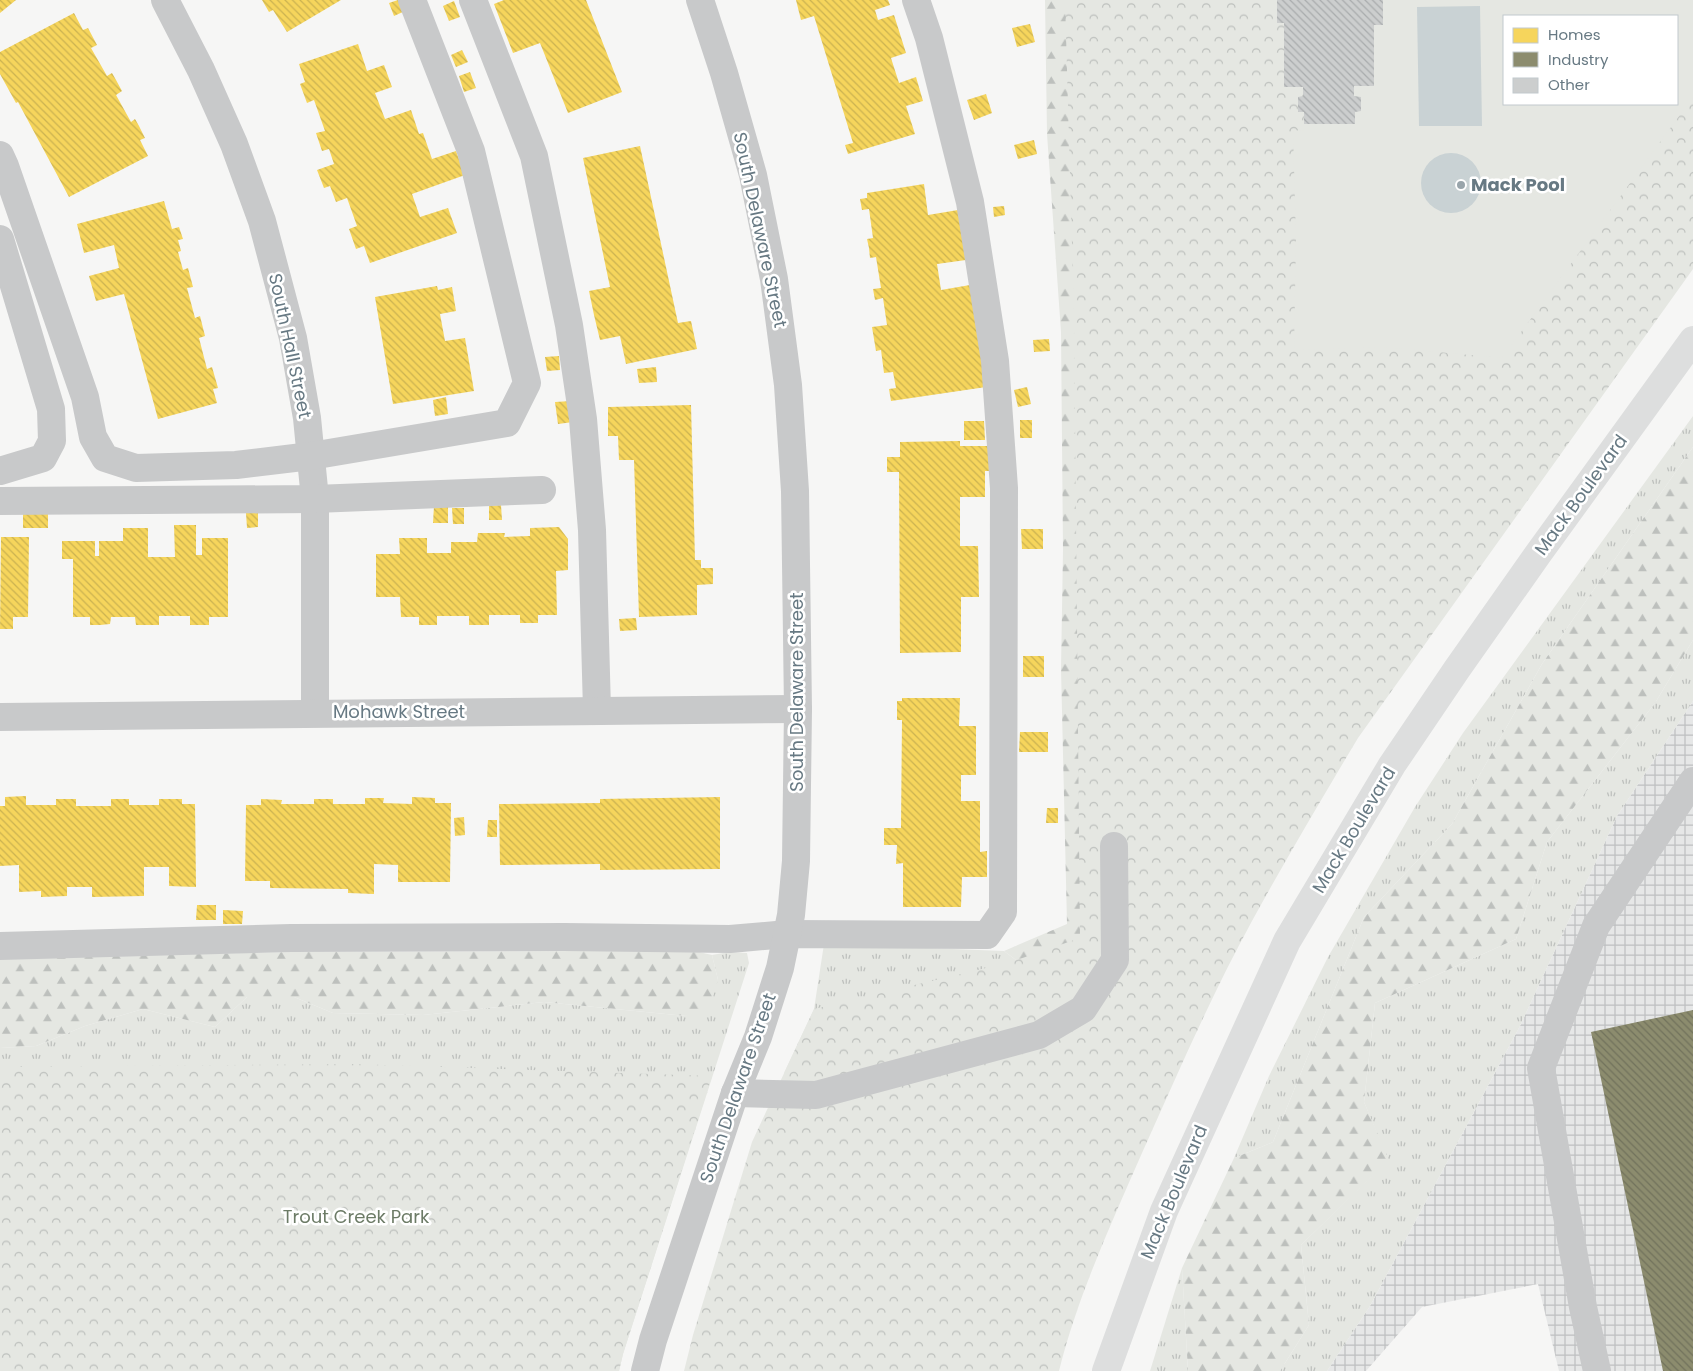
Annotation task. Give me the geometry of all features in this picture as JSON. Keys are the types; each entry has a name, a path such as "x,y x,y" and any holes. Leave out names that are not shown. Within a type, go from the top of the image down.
{"main road":[{"name":"Mack Boulevard","path":"1106,1371 1164,1211 1287,941 1392,766 1457,668 1693,340"}],"street":[{"name":"South Hall Street","path":"165,0 201,70 234,144 262,221 293,338 307,418 315,499 315,713"},
{"path":"0,155 85,398 94,438 105,458 136,468 236,465 311,456 508,424 527,383 471,151 412,0"},
{"path":"473,0 534,156 569,325 583,419 592,530 597,710"},
{"name":"South Delaware Street","path":"645,1371 653,1340 735,1093 758,1037 780,968 791,915 796,861 798,709 796,491 788,384 775,289 752,175 724,73 700,0"},
{"path":"0,946 291,938 573,937 730,939 787,934 987,936 1003,912 1004,488 995,361 970,202 929,38 916,0"},
{"path":"0,239 51,409 52,441 43,458 0,471"},
{"path":"0,500 315,499 542,490"},
{"name":"Mohawk Street","path":"0,717 798,709"},
{"path":"1597,1371 1541,1068 1596,926 1693,781"},
{"path":"735,1093 816,1095 1039,1035 1083,1009 1115,960 1114,846"}],"shaded area":[{"path":"1480,6 1482,126 1419,126 1417,7"},
{"path":"1445,153 1457,153 1468,158 1476,166 1481,177 1479,195 1468,208 1457,213 1445,213 1434,208 1426,200 1421,189 1421,177 1426,166 1434,158"},
{"path":"1693,701 1693,1371 1559,1371 1538,1284 1422,1307 1366,1371 1327,1371 1370,1306 1520,1026 1617,816"}],"green space":[{"path":"1045,0 1088,0 1092,934 1062,995 1004,951 1067,924 1061,669 1063,550 1061,332 1047,134"},
{"path":"1065,0 1693,0 1693,269 1358,738 1291,852 1222,978 1142,1153 1085,1287 1059,1371 684,1371 693,1335 752,1142 814,1009 1011,962 1080,938 1074,315"},
{"name":"Mack Pool","path":"1276,0 1693,0 1693,97 1502,358 1384,347 1294,350 1296,239 1293,130 1304,131 1304,112 1298,112 1298,97 1303,96 1303,87 1284,87 1284,23 1277,23"},
{"path":"1693,416 1693,447 1542,664 1452,824 1364,917 1273,1142 1234,1158 1269,1076 1328,957 1415,807 1463,733"},
{"path":"1693,447 1693,640 1655,703 1547,842 1516,939 1375,1003 1364,1102 1389,1160 1301,1245 1309,1325 1280,1371 1188,1371 1182,1268 1234,1158 1273,1142 1364,917 1452,824 1542,664"},
{"path":"1693,640 1693,701 1617,816 1520,1026 1370,1306 1327,1371 1280,1371 1309,1325 1301,1245 1388,1160 1364,1102 1375,1003 1516,939 1547,842 1655,703"},
{"path":"824,944 1004,951 1062,995 784,1073 814,1009"},
{"path":"686,949 712,955 718,980 710,1007 686,1016 544,1002 423,1015 333,1013 294,997 247,997 215,1027 143,1009 85,1026 36,1046 0,1048 0,958 290,952"},
{"name":"Trout Creek Park","path":"729,952 747,953 749,963 619,1371 0,1326 0,1048 36,1046 85,1026 143,1009 215,1027 247,997 294,997 333,1013 423,1015 544,1002 686,1016 718,980 712,955"},
{"name":"Trout Creek Park","path":"355,1064 712,1076 619,1371 0,1371 0,1067"},
{"path":"1182,1268 1188,1371 1150,1371"}],"building: Homes":[{"path":"0,0 16,0 0,13"},
{"path":"262,0 341,0 287,32 273,10 269,12"},
{"path":"401,0 405,11 394,16 389,3"},
{"path":"504,0 586,0 622,92 568,113 540,43 513,53 494,4"},
{"path":"796,0 888,0 890,5 875,10 878,20 894,15 906,53 891,58 899,83 916,77 923,101 906,106 915,134 848,154 845,145 853,143 814,16 801,20"},
{"path":"454,1 460,17 449,21 443,6"},
{"path":"74,13 83,30 88,28 97,45 91,48 107,76 112,73 122,91 116,95 131,122 135,119 139,126 145,138 140,140 148,156 69,197 18,102 16,103 0,74 0,52"},
{"path":"1030,24 1035,42 1017,47 1012,28"},
{"path":"358,44 367,71 384,65 392,87 375,93 385,119 411,110 419,134 423,133 432,159 456,151 465,175 412,194 420,217 448,208 457,233 370,263 364,246 356,249 349,229 357,226 347,198 336,202 330,186 324,188 317,170 334,164 329,149 322,151 316,133 325,131 314,100 307,103 300,84 305,82 299,64"},
{"path":"462,50 468,62 456,67 451,55"},
{"path":"470,72 476,88 464,92 459,76"},
{"path":"986,94 992,113 974,120 967,100"},
{"path":"1034,140 1037,154 1018,159 1014,145"},
{"path":"640,146 678,323 691,321 697,349 626,364 620,336 600,340 594,315 589,291 610,287 583,158"},
{"path":"924,184 928,215 958,210 966,260 937,264 941,290 970,285 986,387 891,401 889,389 896,388 893,372 884,373 881,350 876,351 872,327 887,325 883,298 875,300 873,289 881,288 876,257 870,258 867,239 873,238 869,209 862,210 860,199 867,198 867,193"},
{"path":"164,201 172,229 179,227 183,239 178,240 181,251 178,252 183,270 188,268 193,287 187,288 195,318 200,316 205,336 199,338 207,369 212,367 218,388 213,389 217,403 158,419 124,294 96,301 89,276 119,268 114,245 84,253 77,224"},
{"path":"1004,206 1005,215 994,217 993,207"},
{"path":"437,286 438,290 452,287 456,311 440,314 445,341 465,338 474,391 393,404 375,297"},
{"path":"1049,339 1050,351 1034,352 1033,340"},
{"path":"559,356 560,370 547,371 545,357"},
{"path":"656,367 657,382 639,383 637,369"},
{"path":"1027,387 1031,404 1018,407 1014,390"},
{"path":"446,397 448,414 435,416 433,400"},
{"path":"571,401 573,422 558,424 555,402"},
{"path":"691,405 695,560 701,560 701,568 713,568 713,584 697,585 697,615 639,617 634,460 619,460 618,436 608,436 608,407"},
{"path":"1020,420 1032,420 1032,438 1020,438"},
{"path":"964,421 984,421 985,440 964,440"},
{"path":"960,441 960,446 991,446 991,471 985,471 985,497 960,497 960,546 978,546 979,597 961,597 961,652 900,653 899,472 887,472 887,457 900,457 900,442"},
{"path":"501,505 502,520 489,520 489,506"},
{"path":"434,506 448,507 448,523 433,523"},
{"path":"452,508 464,508 464,524 453,524"},
{"path":"48,511 48,528 23,528 23,512"},
{"path":"246,513 258,513 258,527 247,528"},
{"path":"174,525 196,525 196,555 202,555 202,538 228,538 228,617 209,617 209,625 190,625 190,616 159,616 159,625 136,625 135,617 111,617 110,624 90,625 90,617 73,617 73,559 62,559 62,541 95,541 95,556 99,556 99,541 123,541 123,528 148,528 148,557 175,557"},
{"path":"559,527 568,539 568,570 556,571 557,615 538,615 538,623 520,623 520,615 489,615 489,625 469,625 469,616 437,616 437,625 419,625 419,617 401,617 400,597 376,597 376,554 400,554 399,538 427,538 427,553 451,553 451,542 477,542 478,533 505,533 504,537 530,536 530,528"},
{"path":"1021,529 1043,529 1043,549 1022,549"},
{"path":"1,537 29,537 28,617 13,617 13,629 0,629"},
{"path":"636,618 637,630 620,631 619,619"},
{"path":"1023,656 1044,656 1044,677 1023,677"},
{"path":"902,698 960,698 959,726 976,726 976,775 961,775 961,801 980,801 980,852 987,851 987,877 962,877 961,907 903,907 903,863 896,864 897,845 884,845 884,828 901,828 902,720 897,720 897,701 902,701"},
{"path":"1020,732 1048,732 1048,752 1019,752"},
{"path":"26,796 26,805 56,805 56,799 76,799 76,806 111,806 111,799 129,799 129,805 159,805 159,799 182,799 182,804 195,804 196,887 169,886 169,867 144,867 144,896 92,897 92,887 67,887 67,896 41,897 41,891 19,892 19,865 0,866 0,806 5,806 5,797"},
{"path":"412,797 435,798 435,803 451,803 450,882 398,882 398,865 374,864 374,894 348,893 348,889 270,888 270,881 245,881 246,805 261,805 261,799 282,800 281,804 314,804 314,799 333,799 333,804 365,804 365,798 384,798 383,803 412,804"},
{"path":"720,797 720,869 600,870 600,864 500,865 499,804 600,803 600,799"},
{"path":"1047,808 1058,808 1058,823 1046,823"},
{"path":"464,817 465,835 455,836 454,818"},
{"path":"488,820 497,820 497,837 487,837"},
{"path":"197,905 216,905 216,920 196,920"},
{"path":"223,910 243,911 242,924 223,924"}],"building: Industry":[{"path":"1693,1010 1693,1371 1663,1371 1591,1032"}],"building: Other":[{"path":"1277,0 1383,0 1383,25 1374,25 1374,86 1354,86 1354,96 1361,97 1361,111 1355,112 1355,124 1304,124 1304,112 1298,112 1298,97 1303,96 1303,87 1284,87 1284,23 1277,23"}],"place":[{"name":"Mack Pool","path":"1461,185"}]}
